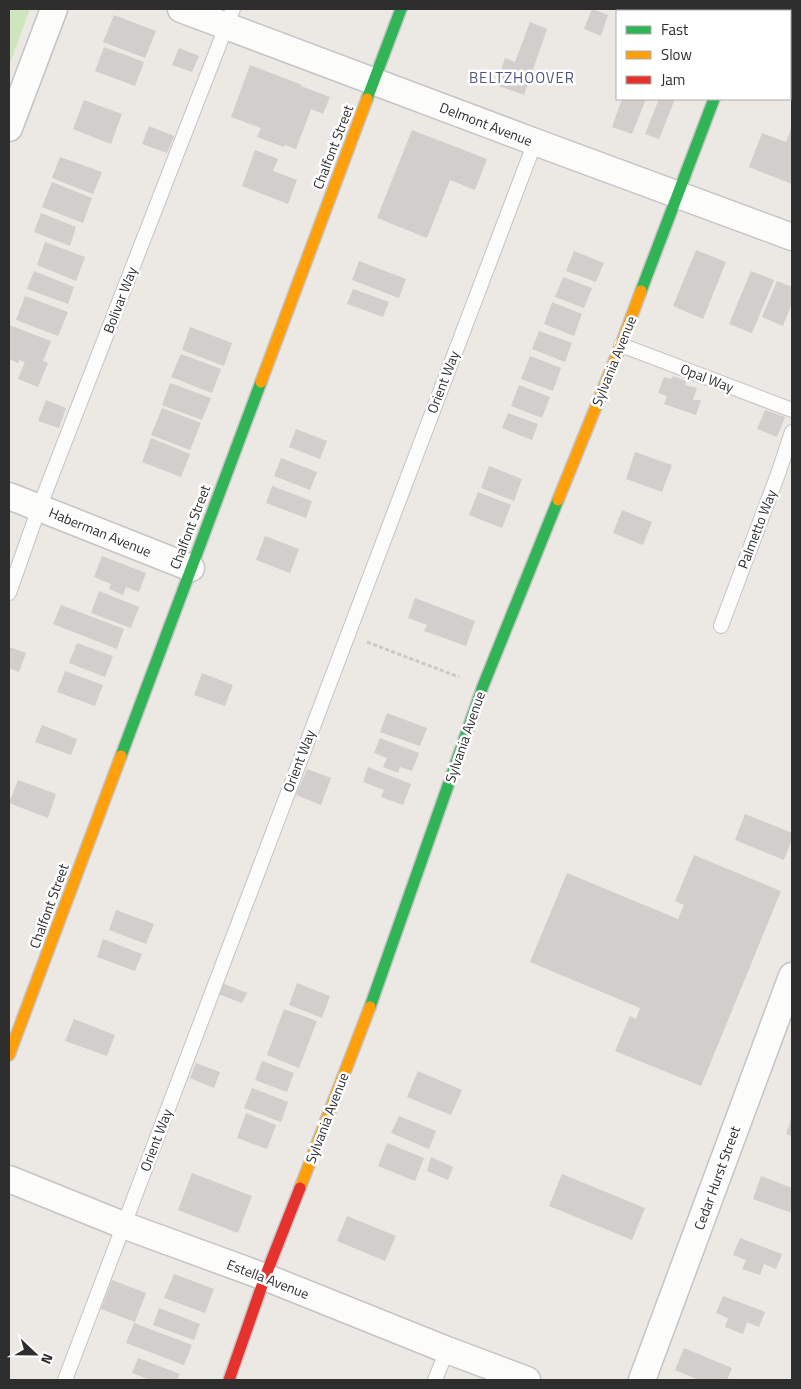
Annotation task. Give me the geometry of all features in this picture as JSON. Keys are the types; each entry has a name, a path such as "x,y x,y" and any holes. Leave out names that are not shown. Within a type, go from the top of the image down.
{"street":[{"path":"9,128 54,9"},
{"name":"Delmont Avenue","path":"180,9 229,17 374,81 792,237"},
{"name":"Chalfont Street","path":"9,1055 401,9"},
{"name":"Sylvania Avenue","path":"229,1380 265,1277 368,1013 483,686 621,345 714,100"},
{"name":"Haberman Avenue","path":"9,496 191,568"},
{"name":"Cedar Hurst Street","path":"642,1380 792,976"},
{"name":"Estella Avenue","path":"9,1179 527,1380"}],"lane":[{"name":"Bolivar Way","path":"9,592 229,17"},
{"name":"Orient Way","path":"65,1380 534,142"},
{"name":"Opal Way","path":"621,345 792,410"},
{"name":"Palmetto Way","path":"720,626 792,432"},
{"path":"435,1380 447,1350"}],"path":[{"path":"347,634 483,686"}],"green space":[{"path":"9,9 30,9 9,66"}],"building":[{"path":"592,9 608,15 601,36 584,29"},
{"path":"114,15 156,31 145,58 103,42"},
{"path":"530,22 547,29 524,95 496,85 505,58 515,62"},
{"path":"104,47 144,62 135,86 95,71"},
{"path":"179,48 199,56 192,72 172,65"},
{"path":"250,65 330,97 323,114 311,109 296,149 285,145 284,147 257,137 261,128 231,117"},
{"path":"84,100 122,114 111,144 73,129"},
{"path":"622,100 646,100 632,134 612,127"},
{"path":"659,100 675,100 659,139 645,134"},
{"path":"149,126 174,136 167,153 142,144"},
{"path":"792,126 792,184 749,167 762,133 786,142"},
{"path":"412,130 487,159 475,190 450,180 427,238 377,218"},
{"path":"255,150 278,159 273,171 297,180 288,204 242,186"},
{"path":"60,157 102,172 93,194 52,178"},
{"path":"52,182 92,198 83,223 42,207"},
{"path":"41,213 76,227 70,246 34,232"},
{"path":"45,242 85,257 76,281 37,265"},
{"path":"696,250 726,262 703,319 673,306"},
{"path":"574,251 604,263 596,282 566,271"},
{"path":"359,261 406,279 399,298 352,280"},
{"path":"34,271 74,287 68,304 27,289"},
{"path":"751,271 774,280 752,333 729,324"},
{"path":"563,277 592,288 584,308 555,297"},
{"path":"777,281 792,287 792,303 783,326 762,317"},
{"path":"353,289 389,302 383,317 347,304"},
{"path":"25,296 68,312 58,336 16,320"},
{"path":"552,302 582,314 574,336 544,324"},
{"path":"9,325 51,341 43,361 48,363 38,387 18,379 25,362 19,360 18,363 9,359"},
{"path":"190,327 232,343 224,366 182,350"},
{"path":"539,331 572,343 565,362 532,349"},
{"path":"181,354 221,369 212,393 171,377"},
{"path":"530,356 561,368 553,391 521,379"},
{"path":"673,376 686,381 685,385 697,388 693,400 701,400 696,415 664,404 667,396 658,393 664,377 671,379"},
{"path":"170,383 211,398 202,420 162,405"},
{"path":"519,385 550,397 542,418 511,406"},
{"path":"46,400 66,408 59,428 38,421"},
{"path":"162,408 201,423 190,450 151,435"},
{"path":"765,410 785,417 777,437 757,429"},
{"path":"508,413 538,424 532,440 502,428"},
{"path":"296,429 327,441 320,459 289,447"},
{"path":"151,438 190,454 181,477 142,462"},
{"path":"635,452 672,465 662,492 626,479"},
{"path":"281,458 317,472 310,490 274,476"},
{"path":"489,466 522,479 514,501 481,488"},
{"path":"272,486 312,501 306,518 266,503"},
{"path":"478,492 511,505 502,528 469,515"},
{"path":"622,510 652,522 643,545 613,533"},
{"path":"265,536 299,549 290,573 256,560"},
{"path":"102,556 146,573 139,592 126,587 123,595 109,589 111,584 94,577"},
{"path":"99,591 139,607 131,628 91,613"},
{"path":"415,598 475,621 466,646 424,631 427,625 408,618"},
{"path":"61,605 124,629 117,649 53,624"},
{"path":"77,643 113,656 105,677 69,663"},
{"path":"9,647 26,653 19,672 9,668"},
{"path":"65,671 103,685 95,706 57,692"},
{"path":"202,673 233,685 225,706 194,695"},
{"path":"387,713 427,728 420,746 380,732"},
{"path":"42,725 77,739 71,755 35,742"},
{"path":"380,738 419,753 412,771 400,767 398,773 383,767 387,758 374,753"},
{"path":"368,767 411,784 403,805 381,797 384,790 363,782"},
{"path":"307,769 331,778 321,805 296,795"},
{"path":"18,780 56,794 48,818 9,803"},
{"path":"745,814 792,833 792,839 784,860 735,840"},
{"path":"694,855 781,891 701,1086 615,1051 630,1016 636,1019 640,1008 530,962 567,873 678,919 684,905 675,901"},
{"path":"116,910 154,924 146,944 109,930"},
{"path":"103,939 142,954 135,971 97,957"},
{"path":"222,983 247,993 242,1003 218,994"},
{"path":"297,983 330,996 322,1018 289,1005"},
{"path":"284,1009 317,1021 299,1068 267,1055"},
{"path":"74,1019 115,1035 107,1056 65,1041"},
{"path":"262,1061 294,1073 287,1092 255,1080"},
{"path":"196,1063 220,1072 214,1088 190,1078"},
{"path":"418,1071 462,1090 451,1115 407,1097"},
{"path":"252,1088 288,1102 281,1122 244,1108"},
{"path":"246,1113 276,1125 267,1149 237,1138"},
{"path":"399,1116 436,1131 429,1149 391,1133"},
{"path":"792,1116 792,1136 786,1134"},
{"path":"387,1143 424,1158 415,1181 378,1166"},
{"path":"431,1157 453,1167 448,1180 427,1171"},
{"path":"192,1173 252,1196 238,1233 178,1210"},
{"path":"562,1174 645,1208 632,1240 549,1206"},
{"path":"761,1176 792,1188 792,1213 753,1199"},
{"path":"347,1216 396,1236 385,1261 337,1241"},
{"path":"740,1238 782,1254 776,1269 764,1264 760,1275 742,1269 746,1260 733,1255"},
{"path":"174,1274 214,1289 205,1313 164,1298"},
{"path":"112,1280 146,1293 135,1322 101,1309"},
{"path":"723,1296 765,1312 759,1327 747,1322 743,1334 725,1327 728,1318 716,1313"},
{"path":"159,1308 200,1324 194,1340 153,1325"},
{"path":"134,1323 192,1345 184,1365 126,1343"},
{"path":"684,1348 732,1368 727,1380 699,1380 675,1370"},
{"path":"138,1358 180,1374 177,1380 151,1380 132,1373"}],"traffic: fast":[{"path":"367,99 401,9"},
{"path":"641,291 714,100"},
{"path":"121,756 261,382"},
{"path":"370,1007 483,686 558,500"}],"traffic: slow":[{"path":"261,382 367,99"},
{"path":"558,500 641,291"},
{"path":"9,1055 121,756"},
{"path":"300,1188 370,1007"}],"traffic: jam":[{"path":"229,1380 265,1277 300,1188"}],"district":[{"name":"BELTZHOOVER","path":"522,78"}]}
